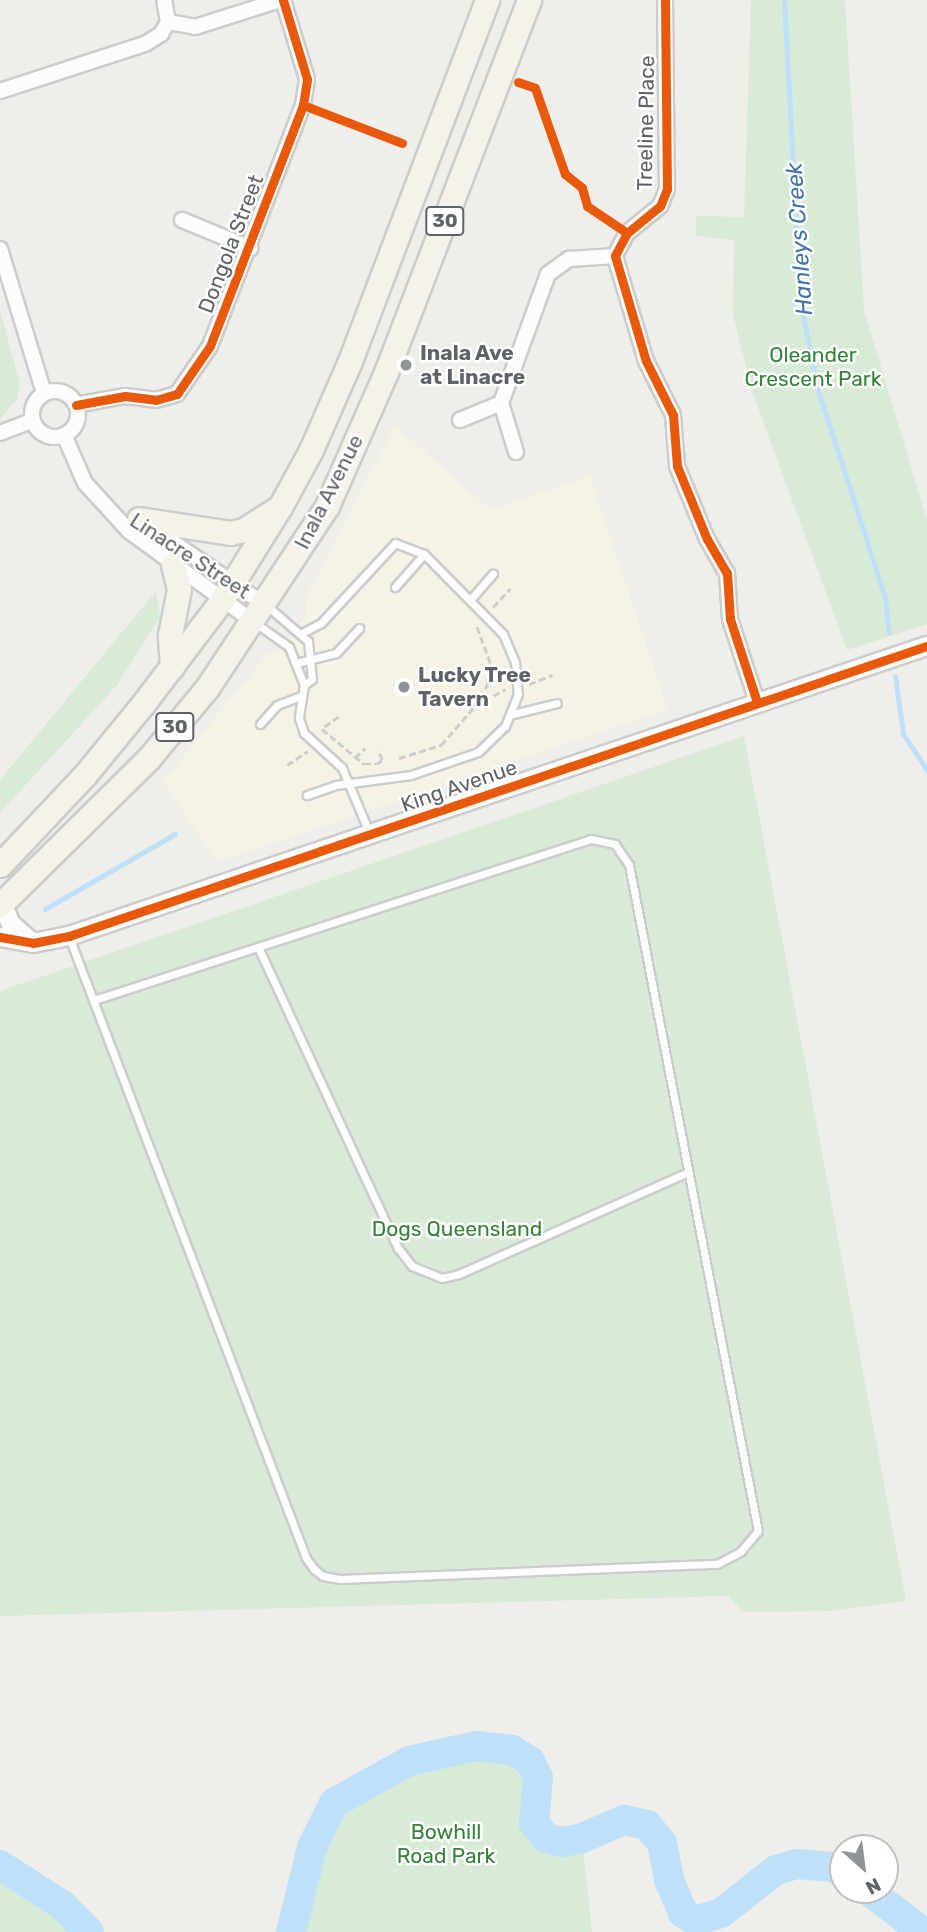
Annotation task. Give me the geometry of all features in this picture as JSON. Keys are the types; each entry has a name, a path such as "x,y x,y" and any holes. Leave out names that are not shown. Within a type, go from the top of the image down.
{"main road":[{"name":"Inala Avenue","path":"0,865 84,776 172,667 228,591 280,507 312,450 350,361 487,0"},
{"name":"Inala Avenue","path":"1,904 149,758 207,688 259,613 327,506 357,441 529,0"},
{"path":"134,525 230,533 244,530 280,507"},
{"path":"172,667 170,635 179,589 173,565"}],"street":[{"path":"0,91 145,44 162,34 169,22 164,0"},
{"path":"169,22 195,27 282,0"},
{"name":"Dongola Street","path":"76,405 97,399 125,396 156,400 177,394 210,346 250,248 305,92 302,58 282,0"},
{"name":"Treeline Place","path":"615,256 627,233 660,206 667,189 665,0"},
{"path":"182,220 250,248"},
{"path":"0,249 44,393"},
{"path":"516,452 501,402 548,274 569,259 615,256 646,361 673,415 677,466 707,539 727,573 730,619 757,702"},
{"path":"44,393 64,393 76,405 76,422 64,435 47,436 32,421 32,408 44,393"},
{"path":"460,420 501,402"},
{"path":"0,433 32,421"},
{"name":"Linacre Street","path":"64,435 85,483 114,510 259,613"},
{"name":"Linacre Street","path":"134,525 173,565 228,591 259,613"},
{"name":"King Avenue","path":"0,937 33,943 69,936 927,646"},
{"path":"1,904 11,924 33,943"}],"lane":[{"path":"302,633 321,623 395,543 424,554 485,615 507,643 515,662 517,686 513,714 478,752 411,775 307,794"},
{"path":"395,587 424,554"},
{"path":"470,600 493,574"},
{"path":"259,613 302,633 314,662 312,679 304,685"},
{"path":"259,613 289,647 296,663 304,685 299,718 304,733 342,768 352,785 370,834"},
{"path":"296,663 314,662 336,653 359,628"},
{"path":"260,724 277,705 301,696"},
{"path":"513,714 557,704"},
{"path":"69,936 306,1558 323,1576 340,1579 545,1574 717,1564 741,1551 758,1531 756,1506 629,866 615,844 591,839 94,1000"},
{"path":"258,947 398,1248 412,1266 442,1278 459,1274 688,1172"}],"path":[{"path":"400,758 441,745 474,707 490,675 487,653 475,628 510,589"},
{"path":"474,707 517,686 552,674"},
{"path":"339,717 321,729 355,758 371,766 382,760 378,750"},
{"path":"355,758 365,748"},
{"path":"287,765 310,749"}],"shaded area":[{"path":"395,426 491,510 589,476 668,709 217,862 163,782 267,654 279,652 305,617 307,595"}],"green space":[{"name":"Oleander Crescent Park","path":"751,0 845,0 864,310 927,520 927,624 847,650 752,391 733,314 734,240 696,236 696,216 744,217"},
{"path":"0,310 20,385 17,399 0,419"},
{"path":"156,591 160,617 117,685 0,813 0,780"},
{"name":"Dogs Queensland","path":"744,736 906,1601 829,1611 743,1612 728,1596 0,1616 0,991"},
{"name":"Bowhill Road Park","path":"476,1746 512,1750 530,1761 538,1778 534,1823 546,1838 562,1842 582,1838 592,1932 291,1932 312,1847 334,1803 409,1761"},
{"path":"0,1865 62,1905 89,1932 0,1932"}],"waterway":[{"name":"Hanleys Creek","path":"784,0 800,299 817,387 885,597 889,633"},
{"name":"Hanleys Creek","path":"895,676 903,734 927,770"},
{"path":"45,909 175,834"},
{"path":"291,1932 312,1847 334,1803 409,1761 476,1746 512,1750 530,1761 538,1778 534,1823 546,1838 562,1842 582,1838 624,1820 647,1825 662,1843 669,1880 683,1913 696,1921 721,1913 776,1870 797,1864 829,1867"},
{"path":"0,1865 62,1905 89,1932"},
{"path":"886,1904 923,1932"}],"cycle path":[{"path":"76,405 125,396 156,400 177,394 210,346 303,105 307,79 283,0"},
{"path":"665,0 667,189 660,206 627,233 615,256 646,361 673,415 677,466 707,539 727,573 730,619 757,702"},
{"path":"518,82 535,88 565,174 582,188 587,206 627,233"},
{"path":"303,105 402,143"},
{"path":"0,937 33,943 69,936 927,646"}],"place":[{"name":"Inala Ave at Linacre","path":"406,365"},
{"name":"Lucky Tree Tavern","path":"404,687"}]}
